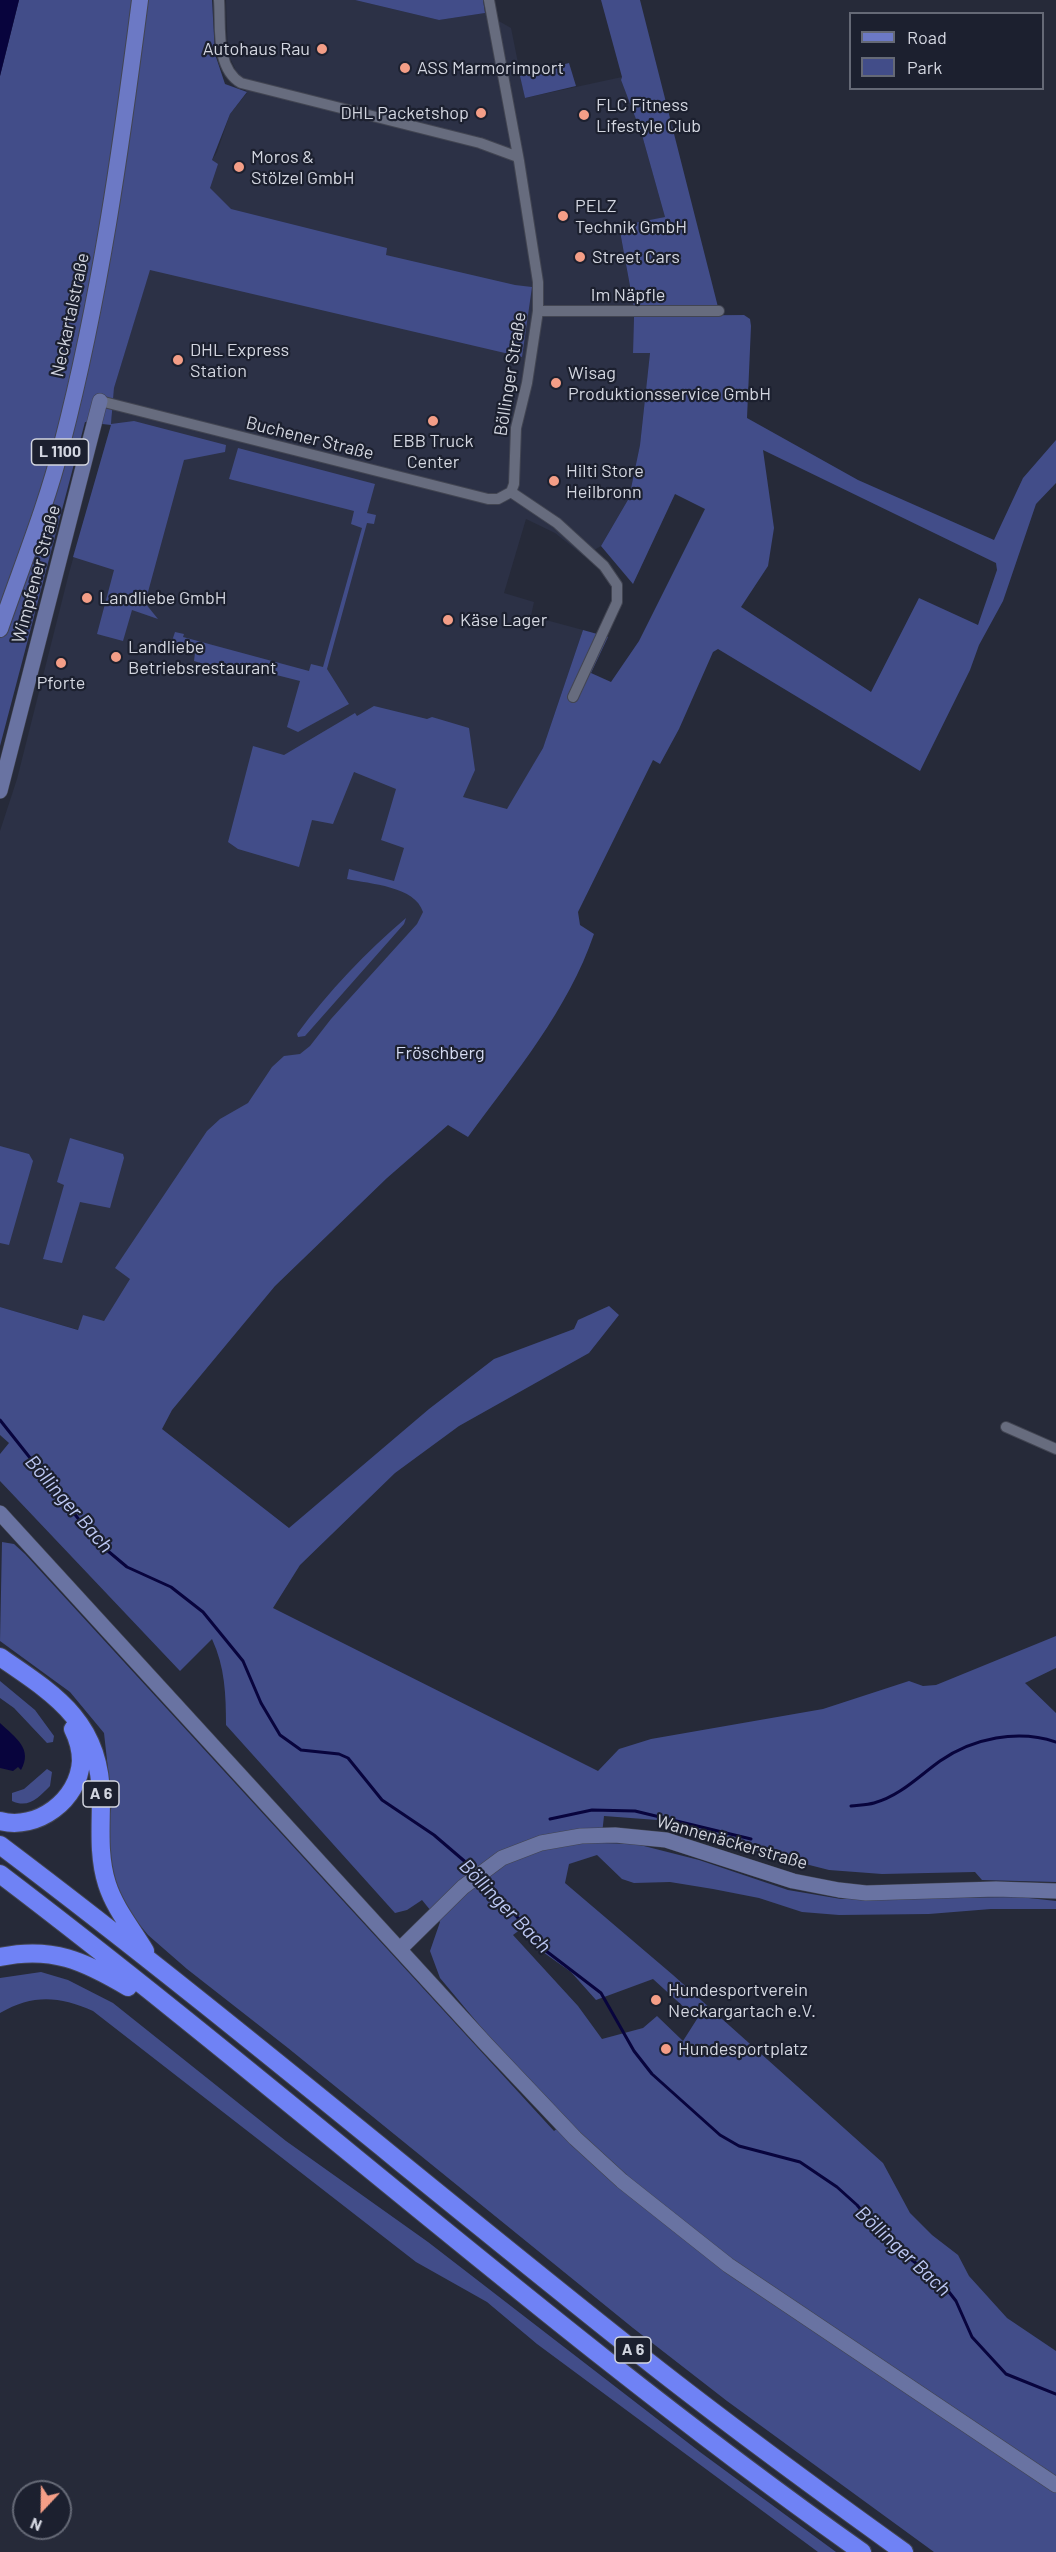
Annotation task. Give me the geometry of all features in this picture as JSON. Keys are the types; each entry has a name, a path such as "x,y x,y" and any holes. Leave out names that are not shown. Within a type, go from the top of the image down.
{"highway":[{"name":"A 6","path":"0,1657 64,1704 81,1724 91,1742 100,1780 101,1847 107,1882 124,1920 151,1961"},
{"path":"0,1665 34,1688 67,1720 80,1748 81,1759 80,1770 64,1802 35,1820 21,1823 0,1821"},
{"name":"A 6","path":"0,1845 151,1961 633,2350 904,2552"},
{"name":"A 6","path":"0,1874 181,2015 608,2360 862,2552"},
{"path":"0,1958 43,1953 74,1959 108,1974 181,2015"}],"main road":[{"name":"Neckartalstraße","path":"0,629 44,505 62,443 102,269 131,80 140,0"}],"street":[{"path":"219,0 224,65 232,78 250,86 480,143 518,157"},
{"name":"Böllinger Straße","path":"489,0 538,282 538,311 527,383 516,428 514,484 511,492"},
{"name":"Im Näpfle","path":"538,311 720,311"},
{"name":"Buchener Straße","path":"100,401 479,497 498,499 511,492"},
{"name":"Wimpfener Straße","path":"0,791 100,401"},
{"path":"511,492 557,523 604,566 617,585 617,602 573,697"},
{"path":"1006,1427 1056,1449"},
{"path":"0,1513 575,2138 672,2223 728,2265 1056,2485"},
{"name":"Wannenäckerstraße","path":"400,1949 471,1880 502,1858 564,1838 615,1835 666,1840 793,1881 866,1893 996,1889 1056,1891"}],"shaded area":[{"path":"0,0 19,0 0,76"},
{"path":"226,0 355,0 439,20 485,13 511,28 525,98 622,77 621,80 642,135 665,217 619,227 634,308 633,353 650,353 640,445 629,498 601,546 584,556 555,533 526,519 504,593 534,602 531,616 583,630 543,748 508,810 465,873 104,1321 79,1330 0,1307 0,831 17,779 69,573 111,425 114,388 155,251 217,152 230,114 247,93 228,54"},
{"path":"0,1723 17,1739 24,1750 24,1763 21,1770 18,1767 13,1771 0,1768"}],"green space":[{"path":"19,0 212,0 215,54 225,84 247,92 230,114 212,160 218,164 210,188 231,209 387,248 386,255 532,287 522,357 150,270 114,388 111,424 134,421 226,445 225,452 184,460 145,603 158,619 132,610 123,641 97,634 114,570 73,557 111,425 85,422 0,746 0,76"},
{"path":"355,0 483,0 485,13 439,20"},
{"path":"601,0 640,0 718,307 634,308 619,226 665,217 642,135 621,80"},
{"path":"569,63 576,86 525,98 520,76"},
{"name":"Fröschberg","path":"744,315 750,319 751,326 747,418 858,480 994,540 1023,478 1056,440 1056,483 1036,504 1003,601 979,645 970,670 920,771 718,649 713,652 679,729 660,764 653,760 578,912 580,925 594,934 570,989 522,1065 468,1137 448,1125 387,1178 275,1286 172,1410 162,1429 289,1528 429,1409 494,1359 574,1329 578,1320 609,1306 619,1315 589,1353 459,1426 395,1473 300,1565 273,1608 598,1771 619,1749 651,1739 823,1709 909,1681 923,1686 936,1685 1056,1636 1056,1668 1025,1683 1056,1713 1056,1882 982,1880 975,1872 882,1874 829,1870 770,1855 657,1820 604,1816 601,1843 636,1844 699,1860 788,1890 841,1899 1020,1897 1056,1901 1056,1909 991,1909 929,1914 839,1915 802,1912 759,1898 713,1889 670,1882 634,1883 622,1879 597,1855 569,1864 565,1883 673,1975 883,2163 910,2213 932,2235 958,2255 969,2276 1007,2318 1056,2351 1056,2552 934,2552 727,2401 633,2328 187,1969 148,1935 130,1913 117,1891 108,1863 107,1826 112,1805 104,1733 70,1692 0,1641 2,1542 14,1544 25,1554 554,2131 567,2121 506,2057 440,1978 430,1951 440,1922 422,1900 407,1910 395,1913 226,1725 222,1671 212,1639 180,1671 0,1481 0,1454 9,1443 0,1435 0,1307 78,1330 83,1315 104,1321 130,1279 115,1268 207,1131 220,1119 248,1103 272,1067 284,1056 300,1054 310,1046 331,1019 417,924 423,912 418,903 402,891 347,879 349,869 394,881 404,848 381,840 396,789 354,772 333,824 312,820 299,867 238,849 228,842 253,746 284,755 355,713 357,716 374,706 427,719 432,717 469,728 475,770 463,797 507,809 543,748 583,630 608,637 591,673 611,682 639,641 705,509 675,494 633,584 601,546 629,498 640,445 650,353 633,353 634,316","holes":["763,450 996,563 997,570 978,625 919,598 871,692 741,607 768,566 774,528","521,1929 533,1945 571,1972 596,2000 653,1979 697,2019 683,2041 657,2016 643,2028 602,2039 578,2006 513,1935"]},
{"path":"238,448 375,484 367,513 376,515 374,524 367,523 327,669 349,704 298,732 287,727 300,681 237,665 234,673 194,661 195,653 158,644 160,641 171,644 175,632 184,634 183,637 309,671 311,664 323,667 362,528 351,524 354,511 229,479"},
{"path":"406,918 404,924 305,1036 298,1037 297,1034 309,1018 335,988 376,945"},
{"path":"70,1138 123,1154 124,1158 110,1208 80,1202 62,1263 43,1259 64,1185 57,1182"},
{"path":"0,1146 29,1154 33,1161 9,1245 0,1243"},
{"path":"0,1681 35,1710 54,1736 53,1742 47,1743 14,1708 0,1698"},
{"path":"47,1769 52,1772 50,1786 42,1794 29,1803 12,1801 12,1793 24,1789"},
{"path":"41,1972 68,1980 113,2003 286,2141 428,2242 700,2452 836,2552 818,2552 537,2344 487,2302 416,2262 93,2011 69,2002 46,1999 24,2003 0,2013 0,1978"}],"waterway":[{"name":"Böllinger Bach","path":"0,1420 96,1541 127,1567 171,1587 203,1612 243,1661 261,1703 280,1735 301,1750 339,1754 348,1758 382,1800 434,1835 476,1871"},
{"path":"851,1806 874,1803 892,1796 940,1761 981,1741 1026,1736 1056,1742"},
{"path":"550,1819 592,1810 635,1811 751,1839"},
{"name":"Böllinger Bach","path":"483,1878 537,1944 601,1993 634,2051 652,2074 720,2135 739,2146 800,2162 837,2187 857,2205 887,2241 942,2283 956,2301 972,2337 1006,2374 1056,2394"}],"place":[{"name":"Autohaus Rau","path":"322,49"},
{"name":"ASS Marmorimport","path":"405,68"},
{"name":"DHL Packetshop","path":"481,113"},
{"name":"FLC Fitness Lifestyle Club","path":"584,115"},
{"name":"Moros & Stölzel GmbH","path":"239,167"},
{"name":"PELZ Technik GmbH","path":"563,216"},
{"name":"Street Cars","path":"580,257"},
{"name":"DHL Express Station","path":"178,360"},
{"name":"Wisag Produktionsservice GmbH","path":"556,383"},
{"name":"EBB Truck Center","path":"433,421"},
{"name":"Hilti Store Heilbronn","path":"554,481"},
{"name":"Landliebe GmbH","path":"87,598"},
{"name":"Käse Lager","path":"448,620"},
{"name":"Landliebe Betriebsrestaurant","path":"116,657"},
{"name":"Pforte","path":"61,663"},
{"name":"Hundesportverein Neckargartach e.V.","path":"656,2000"},
{"name":"Hundesportplatz","path":"666,2049"}]}
